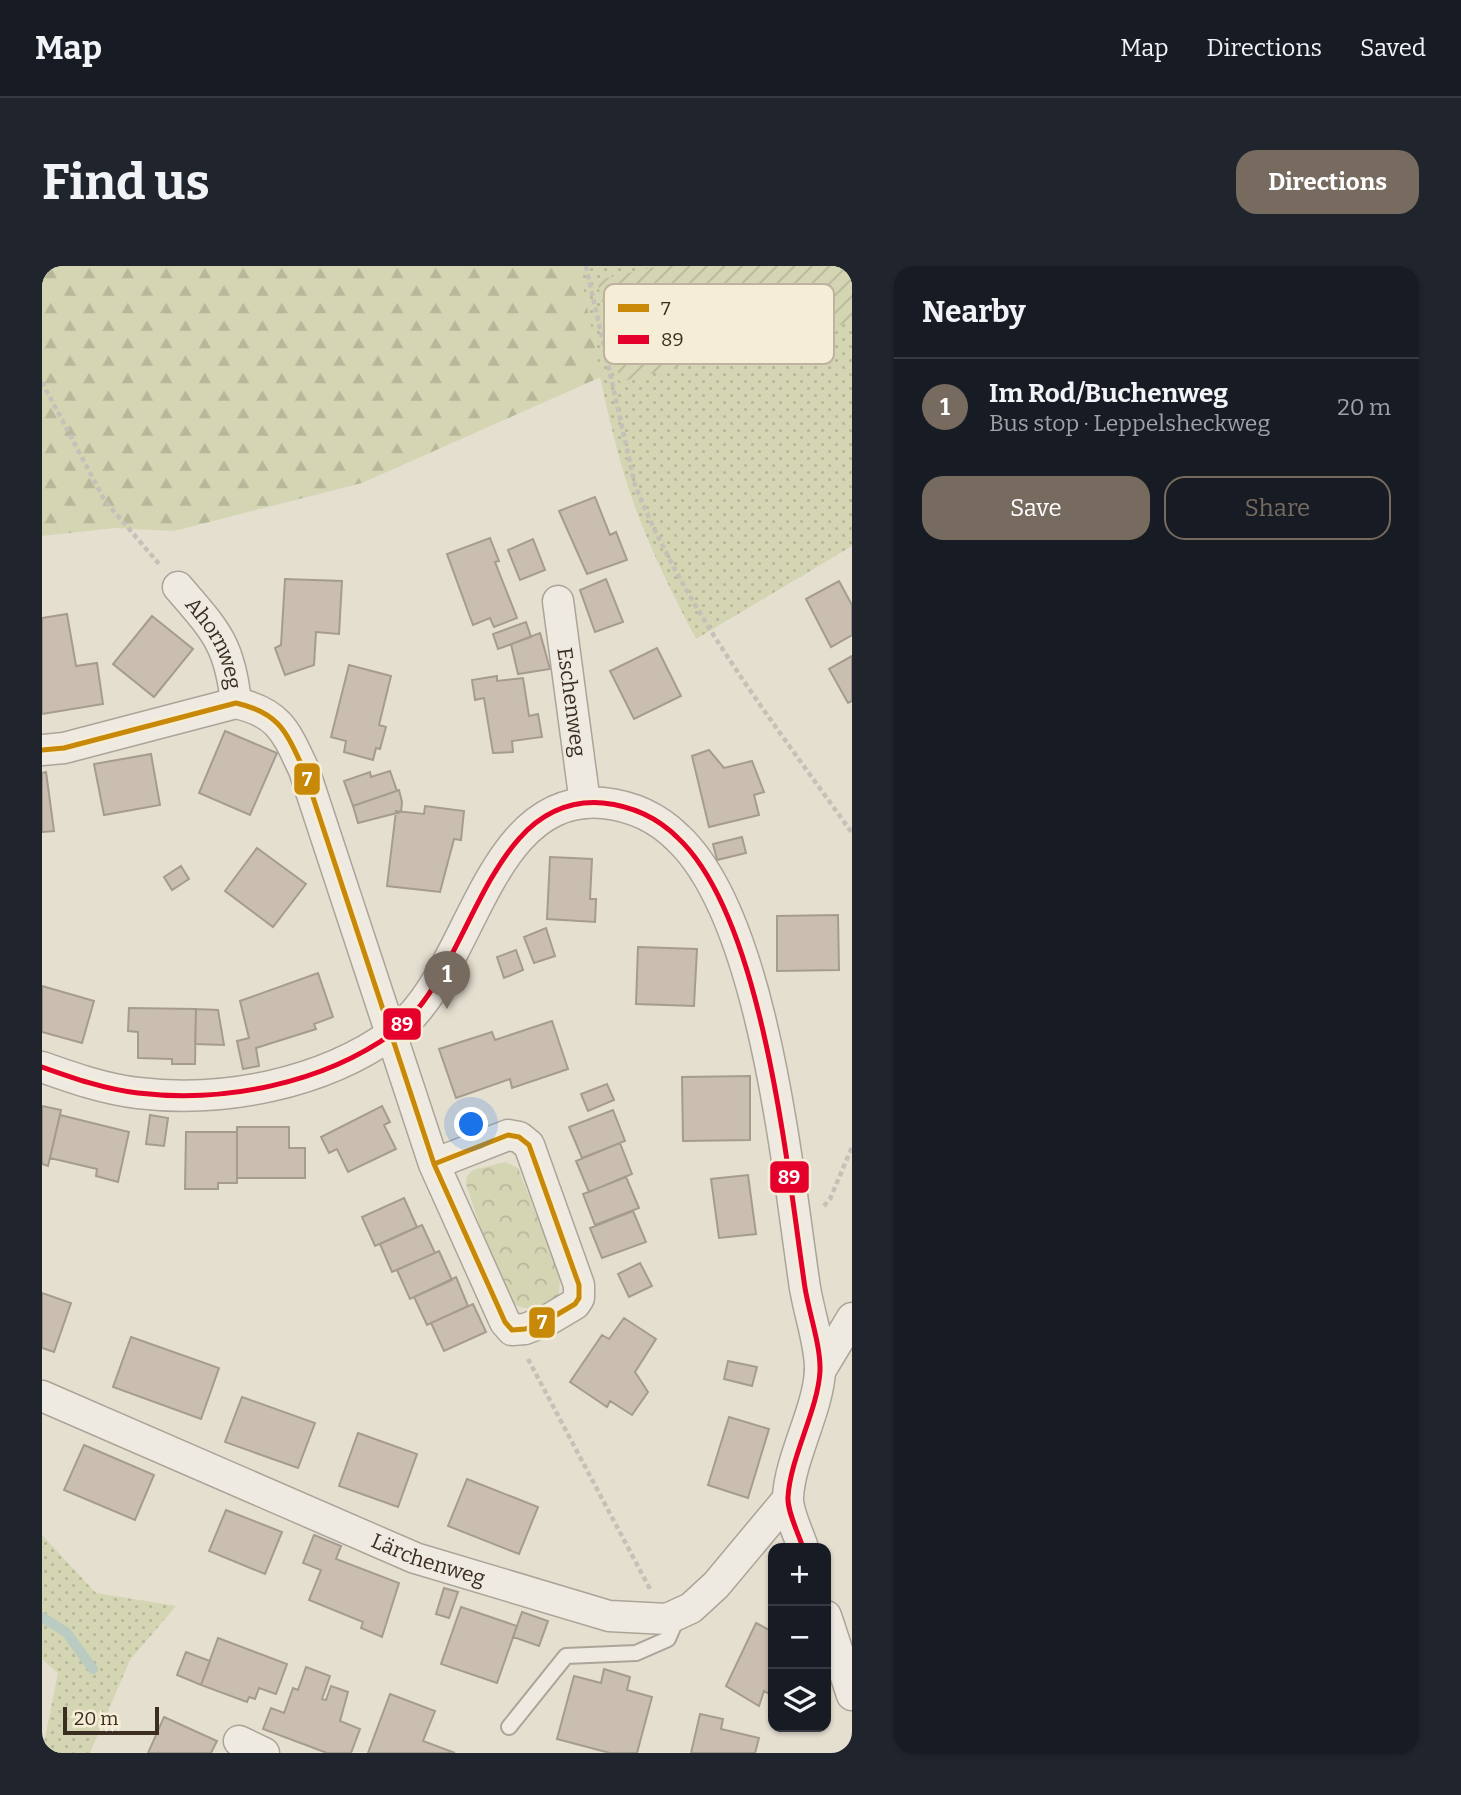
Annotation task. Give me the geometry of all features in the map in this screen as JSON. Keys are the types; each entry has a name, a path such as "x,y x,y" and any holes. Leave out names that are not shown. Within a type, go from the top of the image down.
{"street":[{"name":"Ahornweg","path":"178,587 220,636 233,671 236,703 261,708 286,731 304,770 434,1164 505,1322 512,1330"},
{"name":"Eschenweg","path":"558,601 585,803"},
{"path":"42,750 64,748 236,703"},
{"path":"42,1067 94,1085 139,1093 210,1095 292,1082 342,1060 392,1034 418,1011 440,981 501,861 518,840 546,815 585,803 627,807 651,817 681,840 705,871 734,931 765,1037 820,1371"},
{"path":"434,1164 508,1135 519,1137 535,1155 579,1285 579,1298 570,1308 548,1320 526,1329 512,1330"},
{"path":"673,1617 716,1586 787,1500 820,1371 852,1318"},
{"name":"Lärchenweg","path":"42,1396 415,1558 581,1610 637,1620 673,1617"},
{"path":"787,1500 801,1543"},
{"path":"831,1631 852,1695"}],"lane":[{"path":"509,1727 566,1656 636,1653 668,1639 673,1617"}],"path":[{"path":"586,266 604,346"},
{"path":"608,364 635,485 647,515 719,645 852,833"},
{"path":"42,382 104,500 178,587"},
{"path":"799,1236 830,1199 852,1147"},
{"path":"512,1330 673,1617"}],"green space":[{"path":"42,266 579,266 601,377 362,483 174,531 115,528 42,536"},
{"path":"579,266 852,266 852,546 696,639 656,558 635,507 602,388"},
{"path":"660,266 852,266 852,322 834,327 834,284 604,284 604,311 597,280"},
{"path":"616,364 690,364 620,382"},
{"path":"505,1162 518,1168 560,1276 559,1295 536,1308 516,1305 506,1293 493,1264 466,1184 467,1176 473,1170"},
{"path":"42,1535 96,1593 176,1606 130,1660 90,1753 42,1753 58,1673 42,1659"}],"building":[{"path":"595,497 610,535 616,532 627,560 587,574 559,511"},
{"path":"490,538 499,561 495,562 517,618 494,627 490,618 473,625 447,554"},
{"path":"533,539 545,570 520,580 508,550"},
{"path":"285,579 342,581 339,634 316,632 314,665 285,675 275,648 281,645"},
{"path":"606,579 623,622 595,632 580,590"},
{"path":"839,581 852,605 852,635 831,647 806,599"},
{"path":"67,614 76,666 97,663 103,704 42,714 42,618"},
{"path":"152,616 193,649 154,697 113,664"},
{"path":"526,622 531,637 498,649 493,634"},
{"path":"540,633 550,669 518,674 511,644"},
{"path":"657,648 681,696 634,719 610,671"},
{"path":"852,656 852,701 848,703 829,669"},
{"path":"349,665 391,676 379,725 386,727 380,749 376,748 373,760 344,752 346,741 331,737"},
{"path":"497,676 497,681 523,678 529,716 538,714 542,737 512,741 513,752 493,753 484,698 475,700 472,680"},
{"path":"225,731 277,753 250,815 199,793"},
{"path":"709,750 724,768 752,761 764,792 754,795 759,815 709,827 692,756"},
{"path":"151,754 160,805 104,815 94,764"},
{"path":"390,771 397,791 353,806 344,781 370,772 371,777"},
{"path":"46,772 54,831 42,832 42,773"},
{"path":"399,790 401,812 358,823 353,806"},
{"path":"425,806 464,811 461,840 454,839 440,892 387,886 396,811 424,814"},
{"path":"742,837 746,853 717,860 713,844"},
{"path":"257,848 306,884 273,927 225,891"},
{"path":"550,857 592,859 590,899 596,899 595,922 547,919"},
{"path":"181,866 189,879 172,890 164,877"},
{"path":"838,915 839,970 777,971 777,916"},
{"path":"546,928 555,956 534,963 524,937"},
{"path":"638,947 697,949 694,1006 636,1004"},
{"path":"516,950 523,970 504,978 497,957"},
{"path":"318,973 333,1017 314,1024 316,1029 256,1048 259,1066 243,1069 237,1041 249,1038 240,1001"},
{"path":"42,986 94,1001 82,1043 42,1032"},
{"path":"129,1008 196,1009 195,1064 172,1064 172,1059 138,1058 138,1032 128,1031"},
{"path":"196,1009 218,1010 224,1045 195,1044"},
{"path":"552,1021 568,1069 512,1088 510,1079 456,1098 439,1049 492,1032 495,1040"},
{"path":"750,1076 750,1140 683,1141 682,1077"},
{"path":"607,1084 614,1100 588,1111 581,1094"},
{"path":"42,1106 61,1110 48,1166 42,1164"},
{"path":"382,1106 390,1122 384,1125 396,1149 348,1172 337,1149 329,1153 321,1137"},
{"path":"613,1110 625,1141 582,1158 569,1127"},
{"path":"60,1115 129,1132 118,1182 96,1176 97,1169 50,1158"},
{"path":"150,1115 168,1118 164,1146 146,1144"},
{"path":"237,1127 289,1127 289,1148 305,1148 305,1178 237,1178"},
{"path":"186,1132 237,1132 237,1183 218,1183 218,1189 185,1189"},
{"path":"620,1143 632,1174 589,1192 576,1161"},
{"path":"748,1175 756,1234 719,1238 711,1179"},
{"path":"626,1177 639,1208 595,1225 583,1194"},
{"path":"404,1198 417,1227 375,1246 362,1217"},
{"path":"633,1211 646,1242 602,1258 590,1228"},
{"path":"422,1225 435,1253 392,1272 380,1244"},
{"path":"439,1251 452,1280 410,1299 397,1270"},
{"path":"640,1263 652,1286 629,1297 618,1274"},
{"path":"456,1277 468,1306 427,1325 414,1297"},
{"path":"42,1293 71,1303 54,1352 42,1348"},
{"path":"473,1304 486,1332 444,1351 431,1323"},
{"path":"624,1318 656,1339 635,1372 648,1392 632,1415 610,1401 607,1407 570,1382 602,1335 609,1339"},
{"path":"131,1337 219,1368 201,1419 113,1387"},
{"path":"728,1361 757,1367 752,1386 724,1379"},
{"path":"242,1397 315,1423 298,1468 225,1442"},
{"path":"729,1417 769,1429 748,1498 708,1485"},
{"path":"358,1433 417,1454 398,1507 339,1486"},
{"path":"84,1445 154,1475 135,1520 64,1490"},
{"path":"467,1479 538,1507 519,1554 448,1526"},
{"path":"226,1510 282,1532 265,1574 209,1551"},
{"path":"314,1535 341,1546 336,1559 399,1583 382,1637 361,1628 363,1622 309,1600 321,1570 303,1563"},
{"path":"444,1588 458,1592 449,1618 436,1614"},
{"path":"461,1607 517,1626 497,1683 441,1664"},
{"path":"522,1612 548,1621 539,1646 513,1637"},
{"path":"756,1623 768,1629 768,1693 764,1691 759,1706 726,1686"},
{"path":"218,1638 287,1664 276,1694 259,1688 255,1699 249,1697 247,1702 201,1685"},
{"path":"186,1652 210,1661 201,1685 177,1675"},
{"path":"306,1667 330,1676 322,1699 326,1700 331,1686 348,1692 340,1721 360,1729 351,1753 327,1753 263,1729 271,1708 284,1713 293,1688 298,1690"},
{"path":"604,1669 630,1677 627,1690 652,1697 637,1753 610,1753 557,1739 574,1676 601,1683"},
{"path":"390,1694 435,1711 423,1741 455,1753 368,1753"},
{"path":"700,1714 723,1719 721,1729 759,1738 755,1753 691,1753"},
{"path":"164,1717 217,1741 211,1753 148,1753"}],"waterway":[{"path":"42,1617 66,1632 93,1669"}],"transit line":[{"name":"7","path":"42,750 64,748 236,703 263,712 280,726 304,770 434,1164 505,1322 512,1330 525,1329 548,1320 575,1304 579,1298 579,1285 529,1145 519,1137 508,1135 434,1164"},
{"name":"89","path":"42,1067 113,1089 138,1093 204,1095 271,1086 335,1065 365,1051 393,1033 420,1006 443,971 483,892 505,856 531,827 563,808 603,803 624,807 653,818 678,838 707,875 731,925 751,983 766,1046 779,1111 806,1292 820,1360 818,1386 794,1466 788,1497 791,1516 801,1543"}],"place":[{"name":"Im Rod/Buchenweg","path":"447,1009"}]}
